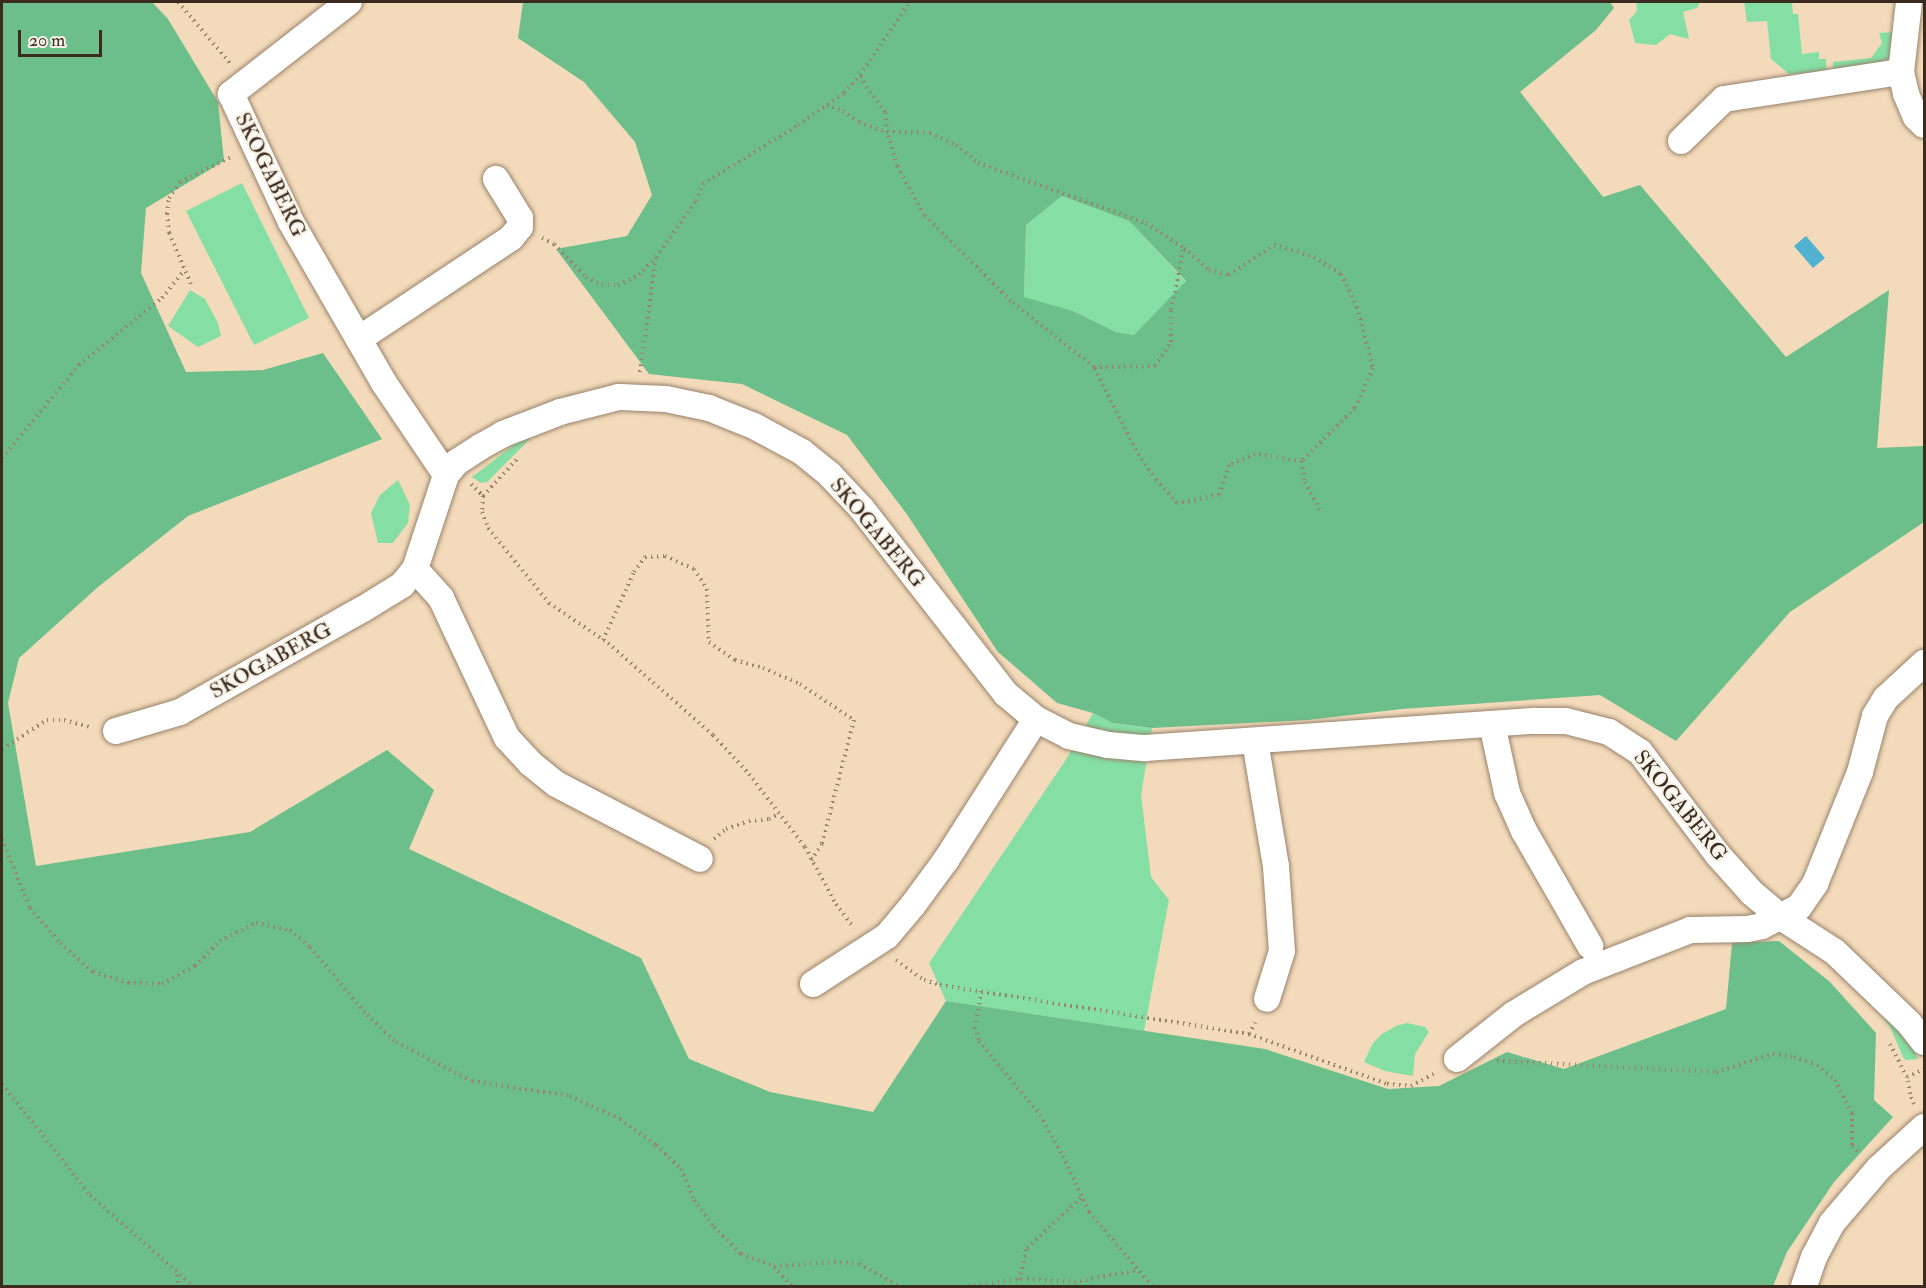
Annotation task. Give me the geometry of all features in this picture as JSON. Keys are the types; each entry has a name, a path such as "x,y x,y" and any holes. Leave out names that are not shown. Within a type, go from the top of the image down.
{"street":[{"path":"1909,2 1901,72 1906,94 1916,117 1924,125"},
{"name":"SKOGABERG","path":"338,6 231,94 291,222 359,339 432,458 451,468"},
{"path":"1681,141 1724,99 1901,72"},
{"path":"359,339 511,238 520,227 516,210 496,178"},
{"name":"SKOGABERG","path":"116,731 180,712 402,585 415,569 451,468 503,434 560,412 620,397 666,399 709,408 754,426 802,452 830,475 862,509 1006,694 1036,719 1069,736 1108,745 1145,748 1566,721 1609,732 1627,742 1659,774 1718,855 1752,893 1781,917 1835,952 1909,1023 1924,1042"},
{"path":"415,569 441,597 507,738 530,764 556,784 700,859"},
{"path":"1457,1059 1514,1014 1583,972 1690,930 1747,929 1799,908 1815,884 1860,772 1875,716 1886,698 1924,663"},
{"path":"813,984 887,936 933,878 1036,719"},
{"path":"1492,724 1508,793 1524,831 1590,946"},
{"path":"1255,741 1276,866 1282,951 1267,999"},
{"path":"1804,1287 1814,1257 1839,1214 1879,1168 1917,1113"}],"path":[{"path":"178,2 247,82"},
{"path":"520,227 554,244 586,277 602,285 618,285 639,275 656,258 696,201 703,184 844,93 861,75 910,2"},
{"path":"861,75 867,88 885,112 887,132 897,166 924,214 1011,301 1094,367 1136,450 1156,480 1177,503 1219,495 1229,465 1254,454 1302,461"},
{"path":"827,105 843,111 859,122 887,132 930,134 956,145 978,163 1146,222 1184,248 1209,270 1229,275 1274,245 1314,257 1341,274 1357,307 1373,368 1355,408 1302,461"},
{"path":"190,284 169,233 167,214 169,198 180,182 254,147"},
{"path":"1094,367 1155,366 1171,342 1171,310 1184,248"},
{"path":"637,398 656,258"},
{"path":"2,458 79,365 162,298 185,270"},
{"path":"522,453 483,496 482,512 488,528 549,603 603,640 713,735 749,774 805,847 836,904 852,926 874,945 924,980 940,986 1249,1034 1332,1065 1401,1086 1422,1082 1457,1059 1716,1072 1773,1054 1794,1057 1817,1065 1835,1080 1851,1113 1852,1146 1861,1155"},
{"path":"1302,461 1305,482 1320,512"},
{"path":"451,468 483,496"},
{"path":"603,640 634,572 645,557 664,556 694,569 707,589 709,642 735,660 763,668 800,684 854,720 822,844 811,861"},
{"path":"2,749 46,720 64,720 116,731"},
{"path":"700,859 708,845 726,829 749,821 769,819 778,814"},
{"path":"2,839 30,908 60,943 93,972 128,984 162,984 195,966 220,941 256,923 290,930 310,947 367,1015 396,1042 472,1081 570,1096 620,1119 656,1145 681,1169 694,1200 714,1227 741,1254 774,1266 834,1262 859,1264 900,1287"},
{"path":"981,991 975,1028 979,1041 1040,1115 1089,1212 1152,1287"},
{"path":"1249,1034 1267,999"},
{"path":"1888,1040 1908,1077 1910,1094 1917,1113"},
{"path":"1908,1077 1924,1068"},
{"path":"2,1084 90,1195 193,1287"},
{"path":"1018,1287 1027,1248 1082,1197"},
{"path":"774,1266 792,1287"},
{"path":"968,1287 1021,1279 1074,1282 1138,1270"},
{"path":"177,1274 179,1287"}],"green space":[{"path":"2,2 152,2 168,19 218,102 224,161 146,208 141,273 186,372 263,370 323,353 382,439 188,516 98,587 19,658 8,703 36,866 250,832 387,750 434,790 409,849 641,958 689,1059 770,1092 873,1112 946,1001 1265,1049 1388,1089 1439,1086 1507,1052 1564,1069 1726,1009 1732,943 1779,941 1830,982 1876,1033 1874,1100 1893,1117 1834,1182 1787,1252 1773,1286 2,1286"},
{"path":"523,2 1610,2 1614,8 1596,30 1520,92 1603,197 1640,185 1786,357 1889,290 1877,448 1924,446 1924,522 1790,612 1676,741 1600,695 1402,709 1308,720 1152,728 1113,723 1093,713 1057,703 998,652 906,513 847,435 742,384 649,374 556,249 627,236 652,195 635,142 584,82 518,38","holes":["1062,196 1129,221 1186,281 1134,335 1116,332 1073,311 1024,297 1026,225"]},
{"path":"1636,2 1700,2 1697,8 1683,12 1689,39 1670,34 1656,45 1635,43 1629,20 1637,11"},
{"path":"1744,2 1792,2 1793,14 1798,14 1802,54 1819,52 1819,59 1826,59 1826,71 1789,74 1771,59 1767,21 1747,22"},
{"path":"1893,32 1895,53 1879,66 1833,71 1833,62 1871,58 1882,43 1879,33"},
{"path":"242,183 309,318 254,345 186,211"},
{"path":"1062,196 1129,221 1186,282 1134,335 1116,332 1073,311 1024,298 1026,225"},
{"path":"190,290 205,299 218,323 221,336 198,347 168,326"},
{"path":"531,438 487,482 481,483 472,477 518,442"},
{"path":"398,480 410,505 408,523 393,543 378,543 371,513 380,495"},
{"path":"1093,713 1113,723 1152,728 1141,795 1151,877 1169,900 1144,1031 946,1001 929,963 1065,761"},
{"path":"1883,1014 1914,1050 1918,1059 1906,1060 1903,1057"},
{"path":"1407,1023 1425,1027 1429,1032 1415,1054 1413,1076 1385,1071 1364,1062 1373,1043 1382,1034"}],"water":[{"path":"1806,236 1825,258 1813,268 1794,246"}]}
